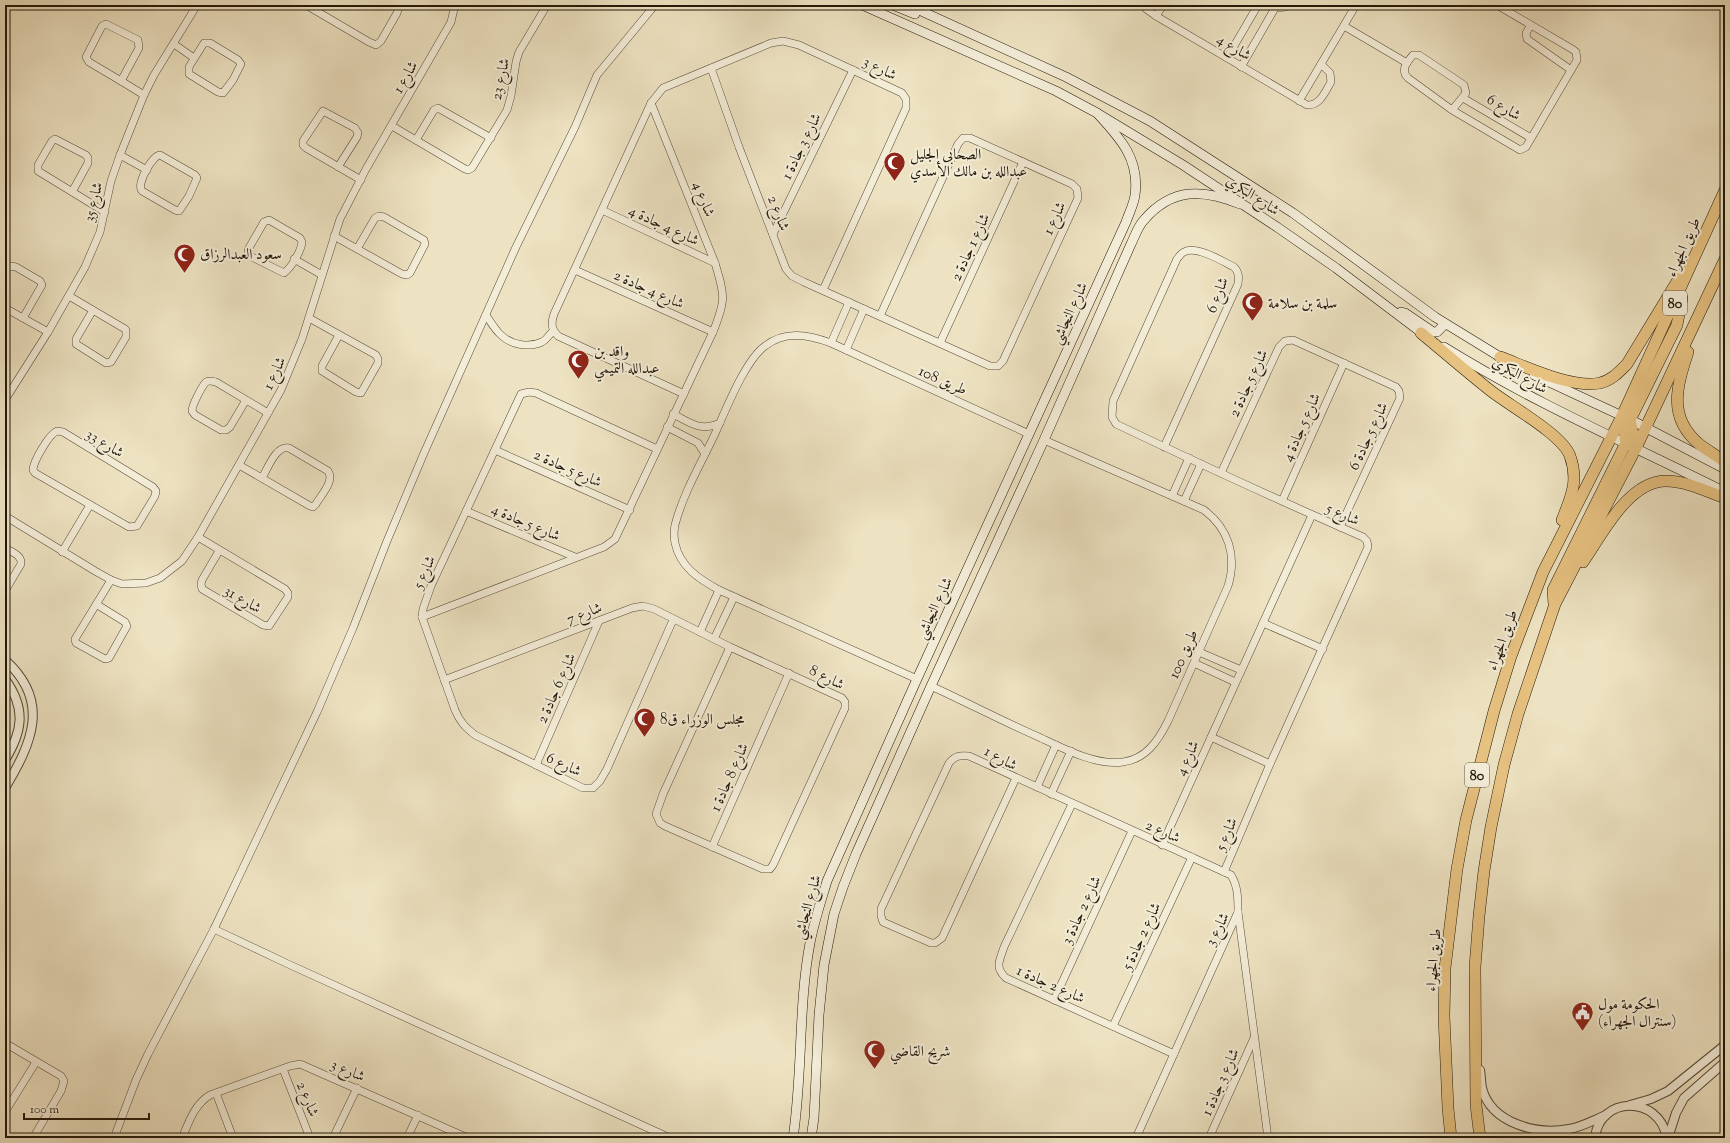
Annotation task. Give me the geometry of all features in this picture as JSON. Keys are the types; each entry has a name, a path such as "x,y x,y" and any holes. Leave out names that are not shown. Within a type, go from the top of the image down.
{"highway":[{"name":"طريق الجهراء","path":"1451,1138 1448,1108 1444,1016 1446,968 1458,869 1466,820 1494,711 1511,656 1543,572 1612,436 1626,418 1677,325 1685,281 1725,190"},
{"path":"1500,358 1569,382 1587,384 1600,383 1617,375 1627,364 1707,232"},
{"name":"80","path":"1631,446 1646,427 1725,259"},
{"path":"1716,279 1688,352 1680,376 1676,397 1682,423 1698,443 1725,462"},
{"path":"1421,333 1492,391 1543,428 1563,445 1570,454 1574,466 1574,489 1543,572"},
{"path":"1554,604 1553,590 1631,446 1626,418"},
{"path":"1554,604 1624,502 1637,490 1665,481 1683,483 1725,498"},
{"name":"80","path":"1480,1138 1476,1105 1475,967 1484,871 1491,827 1504,765 1518,714 1554,604"}],"main road":[{"name":"شارع البكري","path":"862,5 882,9 1056,91 1097,113 1183,165 1277,227 1392,309 1421,333 1479,369 1542,404 1612,436 1725,492"},
{"path":"893,5 945,25 960,29"},
{"name":"شارع البكري","path":"908,5 1060,74 1150,121 1293,213 1445,324 1500,358 1531,374 1646,427 1725,469"},
{"name":"شارع النجاشي","path":"793,1138 799,1089 802,1017 810,942 827,881 917,679 1126,222 1135,196 1134,164 1120,138 1097,113"},
{"name":"شارع النجاشي","path":"812,1138 819,1015 827,945 834,914 843,887 931,686 1044,440 1137,232 1143,221 1155,209 1166,200 1180,195 1209,194 1224,197 1240,204"},
{"path":"1085,311 1093,309 1098,318"},
{"path":"1392,309 1405,313 1433,332 1437,332 1445,324"},
{"path":"868,789 869,794 872,796 877,796 883,793"},
{"path":"859,810 866,809 870,811 873,817"}],"street":[{"path":"5,8 9,5"},
{"name":"شارع 35","path":"5,400 48,332 85,267 100,232 112,181 120,155 144,95 154,75 197,5"},
{"path":"306,5 376,45 381,41 397,13 397,5"},
{"name":"شارع 1","path":"5,516 110,580 129,585 146,584 160,578 182,561 198,537 240,465 292,366 309,318 340,219 451,22 455,5"},
{"name":"شارع 23","path":"392,126 468,170 475,165 509,104 519,52 547,5"},
{"path":"114,1138 136,1080 148,1054 214,928 317,712 353,628 411,482 516,247 575,127 597,75 655,5"},
{"name":"شارع 4","path":"1145,5 1146,9 1156,16 1299,101 1312,105 1316,104 1324,94 1331,82 1331,77 1327,68 1321,64"},
{"path":"1156,16 1163,5"},
{"path":"1227,58 1258,5"},
{"path":"1241,66 1272,7 1283,8 1290,5"},
{"path":"1299,101 1356,5"},
{"name":"شارع 6","path":"1452,110 1463,98 1466,91 1464,85 1419,55 1413,55 1404,70 1404,74 1408,78 1452,110 1517,149 1524,150 1577,60 1576,52 1497,5"},
{"path":"121,81 140,44 138,40 106,24 102,26 86,57 89,62 144,95"},
{"path":"1531,25 1526,33 1527,38 1571,70"},
{"path":"1344,26 1407,63"},
{"name":"شارع 3","path":"651,103 663,88 771,43 783,41 799,45 902,94 906,99 906,108 823,290"},
{"path":"206,42 238,60 241,66 226,91 220,93 189,74 189,66 194,58 202,45 206,42"},
{"path":"174,44 194,58"},
{"name":"شارع 2","path":"712,68 739,148 786,269 792,276 880,316"},
{"name":"شارع 3 جادة 1","path":"773,234 853,70"},
{"name":"شارع 6","path":"1463,98 1531,138"},
{"path":"422,618 604,547 615,538 630,510 673,414 684,394 558,336 553,331 552,326 554,314 651,103"},
{"name":"شارع 4","path":"651,103 715,263 722,286 724,300 722,310 684,394"},
{"path":"416,140 434,110 438,108 490,138"},
{"path":"338,167 358,133 355,128 323,111 303,141 303,145 338,167 361,180"},
{"name":"شارع 1","path":"963,138 970,138 1023,162 1072,184 1077,189 1078,198 1000,365 994,367 880,316 958,144 963,138"},
{"path":"72,192 88,163 88,158 86,155 55,139 52,141 37,169 39,173 105,212"},
{"path":"120,155 147,170"},
{"path":"160,155 195,175 197,178 196,182 181,210 175,210 140,190 140,183 147,170 154,158 160,155"},
{"name":"شارع 1 جادة 2","path":"940,343 1023,162"},
{"name":"شارع 4 جادة 4","path":"602,210 715,263"},
{"path":"334,236 357,249 402,274 407,275 410,273 425,244 424,240 384,217 379,216 375,218 357,249"},
{"path":"270,221 301,240 302,247 294,259 288,270 282,273 249,254 249,248 264,222 270,221"},
{"name":"شارع 6","path":"1191,250 1199,251 1234,267 1239,277 1238,284 1164,447 1116,424 1112,417 1112,406 1177,259 1184,252 1191,250"},
{"path":"294,259 322,276"},
{"path":"5,270 10,266 16,267 40,281 42,285 23,318"},
{"name":"شارع 4 جادة 2","path":"575,270 712,332"},
{"path":"69,296 93,310 125,329 127,332 126,337 111,362 106,363 76,344 76,339 93,310"},
{"path":"831,343 849,302"},
{"path":"5,308 48,332"},
{"path":"846,350 864,309"},
{"path":"486,315 501,336 515,343 526,345 536,344 543,341 553,331"},
{"path":"309,318 339,336 376,355 378,363 361,392 356,392 323,374 322,366 339,336"},
{"name":"طريق 108","path":"917,679 734,597 695,576 687,568 675,543 674,527 687,491 755,355 764,346 777,339 803,335 831,343 1029,434"},
{"name":"شارع 5 جادة 2","path":"1221,473 1279,347 1285,341 1293,340 1344,363"},
{"name":"شارع 5 جادة 4","path":"1282,501 1344,363"},
{"name":"شارع 5 جادة 6","path":"1340,527 1400,398 1396,387 1344,363"},
{"path":"246,400 230,427 223,431 195,415 191,409 209,381 216,382 268,413"},
{"name":"شارع 5","path":"422,618 423,609 431,586 521,394 529,392 536,393 657,449"},
{"path":"673,414 704,428 709,428 720,423"},
{"path":"667,428 698,443 705,454"},
{"name":"شارع 33","path":"54,432 62,432 153,487 156,491 152,502 139,525 135,527 130,527 90,505 33,470 34,464 54,432"},
{"name":"طريق 100","path":"931,686 1071,751 1093,759 1122,762 1136,758 1148,751 1159,739 1194,663 1228,586 1231,575 1229,543 1222,528 1215,518 1204,510 1044,440"},
{"path":"240,465 308,506 313,506 316,504 331,480 331,475 328,471 289,448 284,447 279,450 262,478"},
{"name":"شارع 5","path":"1164,447 1363,537 1367,541 1368,547 1270,764 1224,872"},
{"name":"شارع 5 جادة 2","path":"495,450 630,510"},
{"path":"1172,496 1189,458"},
{"path":"1184,501 1201,464"},
{"path":"62,552 90,505"},
{"name":"شارع 5 جادة 4","path":"466,511 575,558"},
{"name":"شارع 4","path":"1162,844 1312,515"},
{"name":"شارع 31","path":"198,537 220,550 285,589 288,593 288,597 269,626 263,625 202,589 202,580 220,550"},
{"path":"5,548 20,557 21,561 5,591"},
{"path":"96,604 125,622 126,626 108,658 105,660 76,643 74,640 110,580"},
{"path":"700,632 719,590"},
{"path":"714,639 734,597"},
{"name":"شارع 7","path":"444,680 599,622 632,608 643,606 730,647"},
{"name":"شارع 6","path":"422,618 459,719 464,727 475,735 583,788 593,788 600,781 607,769 673,620"},
{"name":"شارع 6 جادة 2","path":"536,766 599,622"},
{"path":"1263,623 1323,649"},
{"name":"شارع 8","path":"730,647 789,673 842,698 845,702 845,708 774,865 770,869 763,870 660,823 656,814 663,794 730,647"},
{"path":"1199,652 1241,670"},
{"path":"5,660 14,668 29,691 33,715 31,733 26,749 5,788"},
{"path":"1194,663 1235,682"},
{"name":"شارع 8 جادة 1","path":"712,847 789,673"},
{"path":"5,679 14,694 20,716 19,730 14,744 5,760"},
{"path":"1211,737 1270,764"},
{"path":"1037,788 1056,745"},
{"path":"1051,794 1071,751"},
{"name":"شارع 1","path":"959,755 969,756 1016,778 942,938 935,943 931,943 885,924 881,916 881,909 949,763 954,757 959,755"},
{"name":"شارع 2","path":"1016,778 1231,875 1237,890 1238,912"},
{"name":"شارع 2 جادة 1","path":"1072,804 1004,947 998,964 1000,973 1006,978 1174,1054"},
{"name":"شارع 2 جادة 3","path":"1054,1000 1132,831"},
{"name":"شارع 2 جادة 5","path":"1113,1026 1192,857"},
{"name":"شارع 3","path":"1238,912 1268,1138"},
{"name":"شارع 3","path":"1136,1138 1238,912"},
{"path":"214,928 288,964 670,1138"},
{"path":"1476,1020 1482,1089 1494,1110 1502,1116 1531,1128 1550,1131 1570,1129 1606,1115 1613,1110 1651,1099 1668,1091 1725,1045"},
{"name":"شارع 3 جادة 1","path":"1209,1138 1254,1038"},
{"path":"5,1043 61,1076 64,1081 61,1091 33,1138"},
{"path":"5,1112 36,1062"},
{"path":"1668,1138 1676,1113 1684,1098 1725,1062"},
{"name":"شارع 3","path":"216,1093 300,1064 468,1138"},
{"name":"شارع 2","path":"283,1069 310,1138"},
{"path":"333,1138 357,1088"},
{"path":"182,1138 195,1109 203,1100 216,1093 233,1138"},
{"path":"1630,1105 1641,1106 1652,1111 1660,1119 1666,1129 1668,1138"},
{"path":"407,1138 418,1115"},
{"path":"1595,1138 1599,1124 1606,1115"}],"place":[{"name":"الصحابي الجليل عبدالله بن مالك الأسدي","path":"895,182"},
{"name":"سعود العبدالرزاق","path":"185,274"},
{"name":"سلمة بن سلامة","path":"1252,322"},
{"name":"واقد بن عبدالله التميمي","path":"578,380"},
{"name":"مجلس الوزراء ق8","path":"644,738"},
{"name":"الحكومة مول (سنترال الجهراء)","path":"1583,1032"},
{"name":"شريح القاضي","path":"874,1070"}]}
